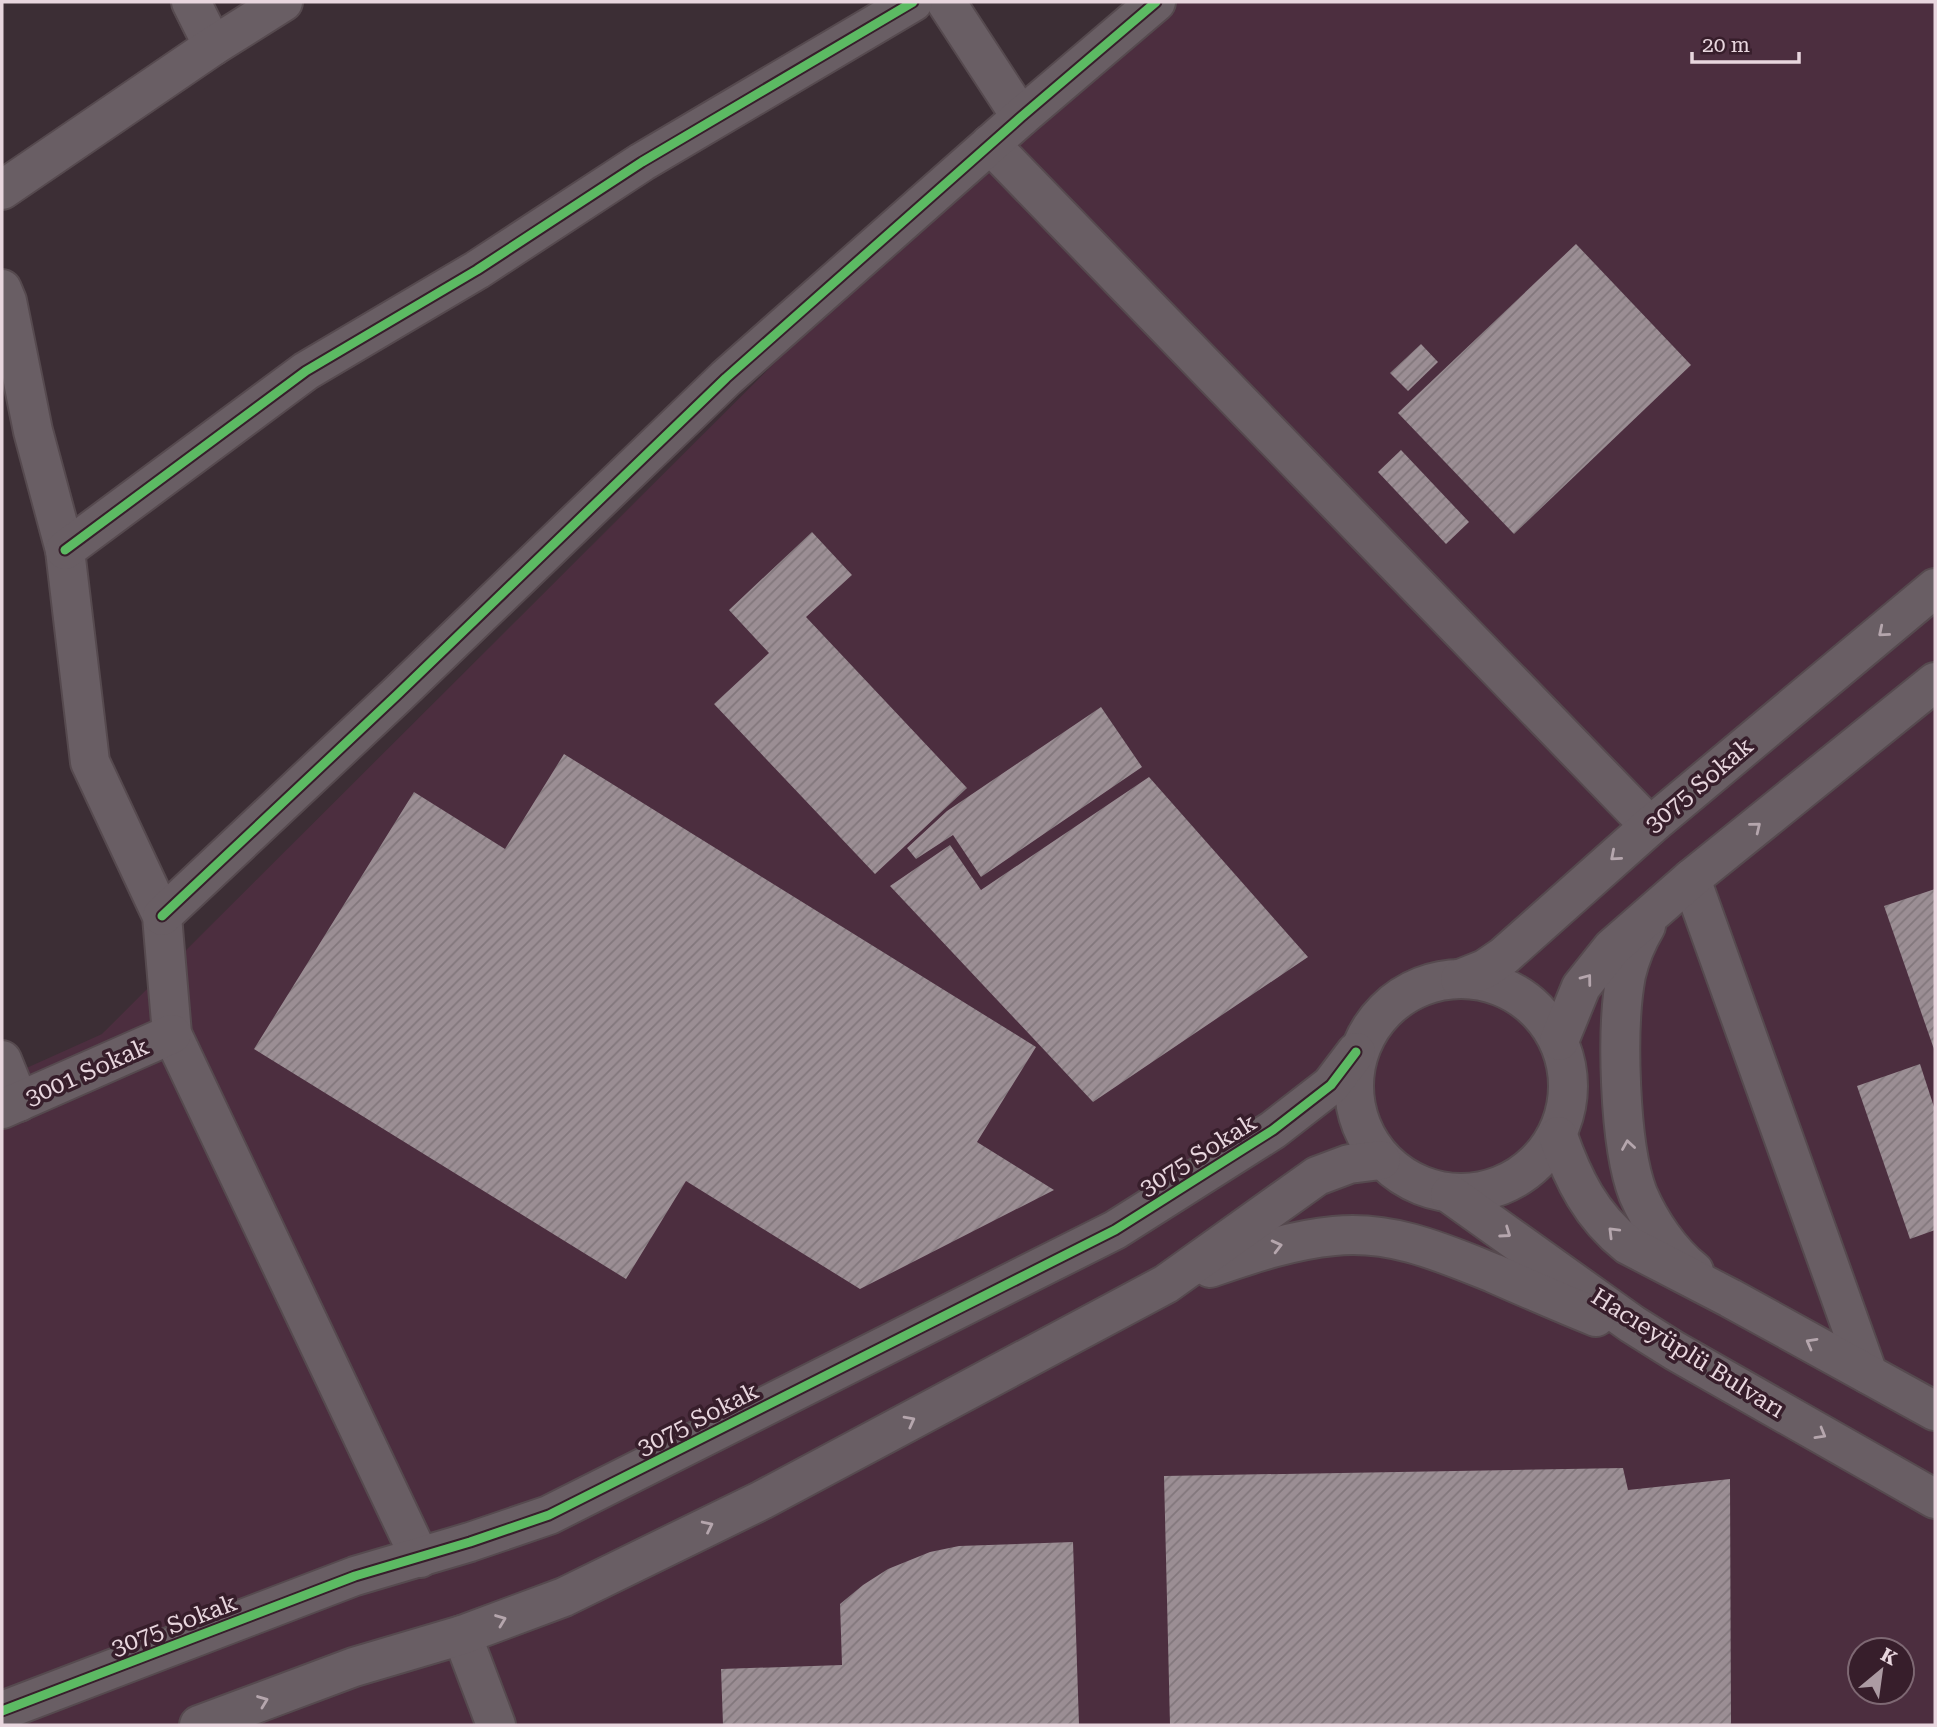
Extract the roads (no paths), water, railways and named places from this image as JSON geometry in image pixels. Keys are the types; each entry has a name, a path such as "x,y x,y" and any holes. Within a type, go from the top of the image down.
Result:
{"street":[{"path":"191,2 213,46"},
{"path":"2,190 213,46 283,2"},
{"path":"65,550 306,371 477,270 642,162 913,2"},
{"path":"946,2 1021,117"},
{"path":"162,916 397,695 726,378 990,144 1156,2"},
{"path":"990,144 1650,825"},
{"path":"2,289 7,301 33,431 65,550 90,762 162,916 172,1034 420,1558"},
{"name":"3075 Sokak","path":"1460,979 1485,969 1504,956 1650,825 1935,588"},
{"path":"1559,1041 1581,987 1612,948 1691,879 1935,682"},
{"path":"1691,879 1868,1374"},
{"path":"1656,909 1632,954 1624,988 1621,1024 1624,1121 1632,1170 1638,1193 1667,1244 1690,1268 1730,1298"},
{"path":"1460,979 1490,983 1518,995 1541,1014 1559,1041 1568,1072 1568,1105 1558,1136 1538,1161 1514,1181 1450,1194 1419,1185 1381,1160 1357,1114 1354,1081 1356,1052 1376,1021 1399,998 1428,984 1460,979"},
{"name":"3001 Sokak","path":"10,1105 172,1034"},
{"name":"3075 Sokak","path":"2,1711 355,1576 420,1558 549,1515 1115,1230 1273,1130 1331,1085 1356,1052"},
{"path":"2,1060 10,1105"},
{"path":"1558,1136 1588,1205 1616,1235 1651,1257 1935,1411"},
{"path":"199,1725 354,1667 462,1635 564,1597 762,1500 1166,1284 1317,1176 1349,1164 1381,1160"},
{"name":"Hacıeyüplü Bulvarı","path":"1450,1194 1632,1324 1935,1499"},
{"path":"1166,1284 1289,1243 1336,1236 1368,1235 1426,1246 1675,1351"},
{"path":"462,1635 496,1725"}]}
